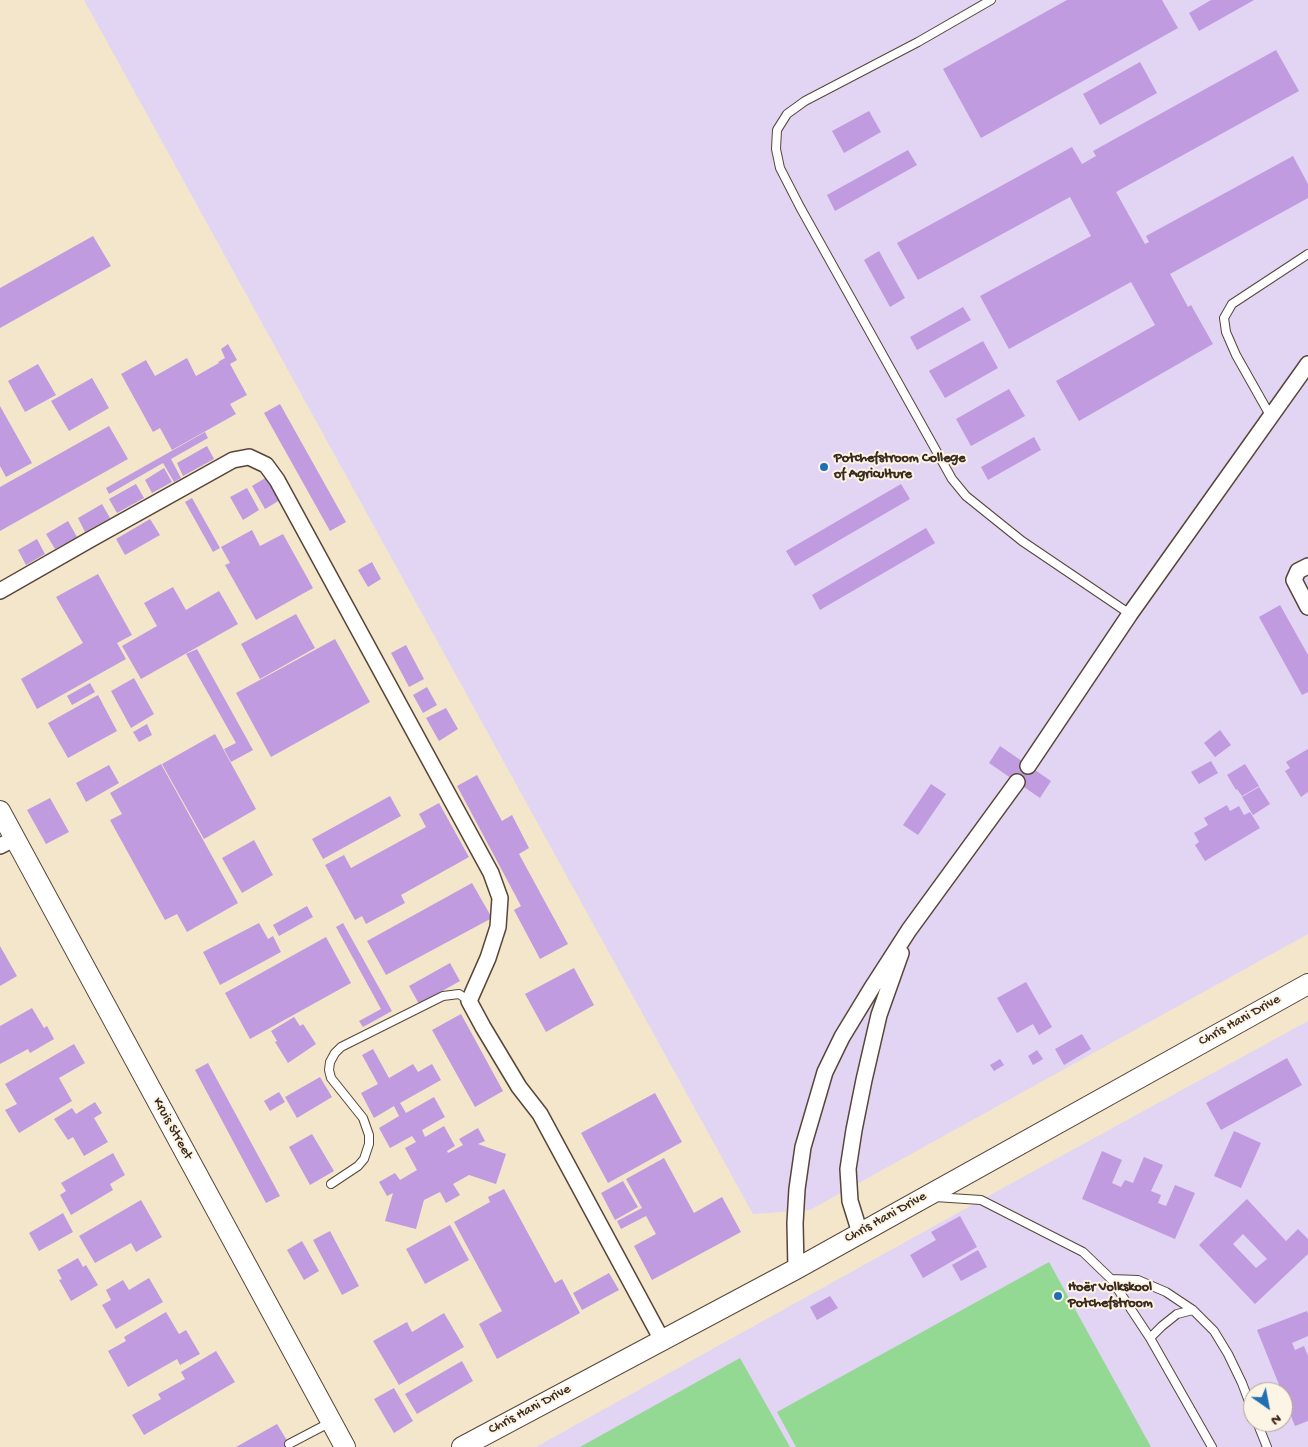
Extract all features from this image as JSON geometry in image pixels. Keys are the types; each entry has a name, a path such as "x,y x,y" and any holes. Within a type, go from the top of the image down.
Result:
{"street":[{"path":"1028,766 1130,614 1308,364"},
{"path":"0,592 233,460 249,457 266,465 277,480 491,873 500,898 498,927 488,958 469,1001 519,1087 540,1114 662,1340"},
{"path":"1308,566 1298,571 1294,580 1308,607"},
{"path":"796,1269 795,1223 797,1188 803,1147 825,1072 842,1036 909,930 1017,782"},
{"name":"Kruis Street","path":"0,811 7,842 345,1447"},
{"path":"860,1233 850,1201 848,1169 854,1130 879,1015 909,930"},
{"name":"Chris Hani Drive","path":"462,1447 796,1269 1308,984"}],"lane":[{"path":"991,0 918,42 806,101 787,114 777,130 776,149 780,168 952,479 966,496 1022,541 1130,614"},
{"path":"1271,417 1236,355 1226,332 1224,318 1232,304 1308,254"},
{"path":"331,1184 358,1166 364,1159 369,1144 369,1135 363,1118 331,1078 330,1062 335,1053 351,1042 443,996 459,994 469,1001"},
{"path":"924,1197 981,1200 1083,1252 1111,1279 1150,1338 1212,1447"},
{"path":"1111,1279 1138,1280 1166,1292 1193,1310 1214,1331 1228,1354 1243,1386"},
{"path":"1150,1338 1177,1314 1193,1310"},
{"path":"289,1444 331,1422"},
{"path":"1261,1432 1267,1447"}],"shaded area":[{"name":"Potchefstroom College of Agriculture","path":"84,0 1308,0 1308,934 810,1210 753,1214"},
{"name":"Hoër Volkskool Potchefstroom","path":"1308,1021 1308,1447 536,1447 981,1200"}],"green space":[{"path":"1049,1262 1151,1447 796,1447 777,1412"},
{"path":"740,1358 790,1447 580,1447"}],"building":[{"path":"1067,0 1162,0 1178,28 981,138 943,69"},
{"path":"1211,0 1254,0 1199,31 1189,13"},
{"path":"1276,50 1299,91 1116,192 1145,244 1149,242 1146,236 1293,156 1308,184 1308,198 1170,274 1188,307 1191,305 1213,344 1079,421 1056,381 1155,325 1131,282 1009,349 980,296 1091,236 1070,197 918,280 897,243 1072,147 1082,164 1096,156 1093,151"},
{"path":"1140,62 1157,93 1100,125 1083,94"},
{"path":"869,111 881,132 844,153 832,131"},
{"path":"908,150 917,165 835,211 827,195"},
{"path":"93,236 111,266 0,328 0,288"},
{"path":"879,251 905,298 890,307 864,260"},
{"path":"963,307 971,320 917,350 910,337"},
{"path":"983,341 998,368 945,398 929,371"},
{"path":"228,344 237,360 230,364 247,395 230,404 236,414 172,450 160,428 153,432 121,374 146,360 155,376 187,358 196,376 225,358 221,349"},
{"path":"38,364 56,395 25,412 8,381"},
{"path":"92,378 109,408 69,431 51,401"},
{"path":"1009,389 1025,416 971,446 956,419"},
{"path":"280,404 346,522 330,531 264,413"},
{"path":"0,406 32,463 6,477 0,466"},
{"path":"109,426 128,459 0,531 0,487"},
{"path":"205,432 208,438 171,459 181,478 174,482 163,463 109,494 106,488"},
{"path":"1034,437 1041,450 988,480 981,467"},
{"path":"207,446 214,459 183,476 177,463"},
{"path":"164,468 172,482 152,493 145,480"},
{"path":"267,477 280,500 265,509 252,486"},
{"path":"136,484 144,498 117,513 109,499"},
{"path":"901,484 910,499 795,566 786,551"},
{"path":"247,488 259,510 243,520 230,497"},
{"path":"192,498 220,548 213,552 185,502"},
{"path":"102,504 110,518 85,532 78,518"},
{"path":"150,519 160,535 125,555 116,539"},
{"path":"68,521 77,537 55,549 46,534"},
{"path":"926,528 935,543 820,610 812,595"},
{"path":"252,530 260,546 283,534 313,588 256,620 225,565 230,563 221,547"},
{"path":"37,539 45,554 26,565 18,550"},
{"path":"372,562 381,579 368,587 358,570"},
{"path":"98,574 132,635 117,643 126,659 37,709 21,679 83,643 56,597"},
{"path":"173,587 186,610 219,591 238,624 141,679 122,646 157,626 144,603"},
{"path":"1280,605 1308,655 1308,692 1302,695 1259,617"},
{"path":"296,614 315,648 260,679 241,644"},
{"path":"335,639 370,702 271,757 236,693"},
{"path":"406,645 424,679 409,687 391,653"},
{"path":"197,649 253,750 231,762 224,749 236,743 186,654"},
{"path":"134,678 154,714 131,728 111,691"},
{"path":"90,683 95,692 72,705 67,696"},
{"path":"427,687 437,705 423,713 413,695"},
{"path":"98,695 117,731 68,758 48,723"},
{"path":"446,708 458,729 439,741 426,718"},
{"path":"147,724 152,735 139,742 133,732"},
{"path":"1220,730 1231,745 1215,757 1204,743"},
{"path":"215,734 256,809 204,839 162,764"},
{"path":"1000,746 1051,781 1040,798 989,763"},
{"path":"1308,749 1308,792 1301,797 1285,771 1290,768 1286,762"},
{"path":"1211,761 1218,773 1199,784 1191,772"},
{"path":"161,764 238,903 187,932 177,914 165,920 110,820 122,814 110,793"},
{"path":"1245,764 1259,786 1242,796 1227,775"},
{"path":"109,765 119,783 86,802 76,783"},
{"path":"477,775 502,821 512,815 529,848 519,854 568,944 540,959 514,910 521,906 457,786"},
{"path":"931,784 946,794 918,835 903,825"},
{"path":"1259,787 1270,804 1253,815 1242,797"},
{"path":"390,796 401,816 323,859 312,839"},
{"path":"50,798 69,832 46,844 27,810"},
{"path":"439,803 469,857 401,895 405,903 366,924 362,916 355,920 325,865 344,855 351,868 426,827 419,814"},
{"path":"1227,805 1230,811 1239,806 1244,815 1250,812 1260,828 1205,861 1195,845 1199,842 1194,833 1208,825 1204,818"},
{"path":"254,840 273,875 242,893 222,858"},
{"path":"472,883 492,918 386,975 367,941"},
{"path":"307,906 313,917 279,936 273,925"},
{"path":"259,923 268,939 273,936 281,952 220,985 203,952"},
{"path":"343,923 392,1011 363,1027 359,1021 381,1009 336,927"},
{"path":"326,937 351,983 250,1039 225,993"},
{"path":"0,946 17,976 0,986"},
{"path":"450,963 460,981 419,1004 409,986"},
{"path":"574,968 594,1005 546,1032 525,994"},
{"path":"1026,982 1052,1027 1039,1035 1033,1024 1017,1033 997,998"},
{"path":"32,1008 44,1028 47,1026 54,1039 30,1053 28,1049 0,1064 0,1026"},
{"path":"461,1014 503,1091 475,1107 432,1030"},
{"path":"294,1017 300,1026 303,1024 316,1044 288,1063 275,1042 277,1041 271,1031"},
{"path":"1082,1034 1091,1049 1064,1065 1055,1049"},
{"path":"74,1044 85,1063 59,1078 72,1101 19,1133 5,1110 17,1104 5,1084"},
{"path":"373,1049 389,1078 413,1064 418,1072 432,1064 441,1080 400,1103 406,1113 434,1097 445,1117 422,1130 425,1137 444,1126 455,1146 447,1151 448,1153 463,1145 459,1139 478,1128 485,1141 478,1144 506,1154 496,1184 469,1175 453,1184 460,1195 446,1203 440,1192 424,1200 416,1229 385,1221 393,1193 387,1196 379,1182 395,1173 400,1180 417,1170 405,1148 416,1142 412,1136 390,1148 379,1128 399,1116 394,1106 374,1118 361,1093 378,1084 362,1055"},
{"path":"1037,1050 1043,1059 1033,1065 1028,1056"},
{"path":"1287,1058 1302,1085 1221,1130 1206,1103"},
{"path":"1000,1059 1004,1065 994,1071 990,1065"},
{"path":"208,1063 280,1196 266,1203 195,1070"},
{"path":"320,1077 332,1097 297,1118 285,1097"},
{"path":"279,1092 285,1102 270,1111 264,1101"},
{"path":"655,1093 682,1142 608,1183 581,1133"},
{"path":"95,1102 102,1113 94,1118 108,1142 84,1156 73,1137 68,1140 54,1119 72,1108 76,1114"},
{"path":"1234,1131 1261,1143 1241,1188 1214,1176"},
{"path":"312,1134 334,1171 310,1185 289,1147"},
{"path":"1102,1151 1122,1160 1112,1183 1121,1187 1125,1180 1133,1183 1144,1157 1163,1165 1151,1191 1161,1195 1158,1203 1166,1206 1175,1185 1195,1193 1175,1239 1082,1199"},
{"path":"113,1153 125,1175 110,1184 113,1190 71,1215 60,1195 66,1191 61,1183"},
{"path":"664,1158 694,1213 722,1197 741,1232 652,1280 634,1246 656,1234 646,1216 621,1229 617,1221 642,1208 626,1179"},
{"path":"623,1181 638,1207 615,1220 601,1193"},
{"path":"504,1189 555,1283 562,1279 580,1313 497,1359 479,1324 502,1311 454,1222 490,1202 488,1197"},
{"path":"1247,1199 1286,1241 1298,1229 1308,1239 1308,1254 1255,1304 1199,1245","holes":["1243,1234 1267,1259 1256,1268 1233,1244"]},
{"path":"141,1200 162,1237 136,1252 131,1243 95,1263 79,1236"},
{"path":"63,1213 73,1232 39,1251 29,1233"},
{"path":"960,1216 977,1247 923,1278 910,1255 936,1240 931,1232"},
{"path":"450,1225 469,1260 425,1284 406,1249"},
{"path":"330,1231 359,1286 342,1295 313,1240"},
{"path":"302,1241 319,1271 304,1280 287,1250"},
{"path":"978,1250 987,1267 961,1281 952,1265"},
{"path":"78,1258 83,1267 86,1265 98,1285 71,1301 59,1280 62,1279 57,1270"},
{"path":"609,1273 619,1290 582,1310 573,1293"},
{"path":"149,1278 163,1302 116,1329 102,1305 111,1300 106,1290 123,1280 129,1290"},
{"path":"830,1296 838,1308 817,1320 810,1307"},
{"path":"1307,1311 1308,1336 1292,1343 1295,1350 1304,1346 1308,1356 1308,1421 1295,1426 1293,1421 1293,1382 1278,1382 1257,1330"},
{"path":"166,1312 179,1334 186,1330 200,1354 180,1365 177,1359 128,1387 108,1351 126,1341 124,1337"},
{"path":"444,1313 464,1347 399,1385 373,1341 407,1322 412,1332"},
{"path":"216,1351 235,1382 144,1435 132,1415 161,1399 158,1394 185,1379 181,1372"},
{"path":"462,1361 473,1381 417,1414 405,1394"},
{"path":"394,1388 413,1421 394,1433 374,1399"},
{"path":"277,1424 291,1447 236,1447"}],"place":[{"name":"Potchefstroom College of Agriculture","path":"824,467"},
{"name":"Hoër Volkskool Potchefstroom","path":"1058,1296"}]}
